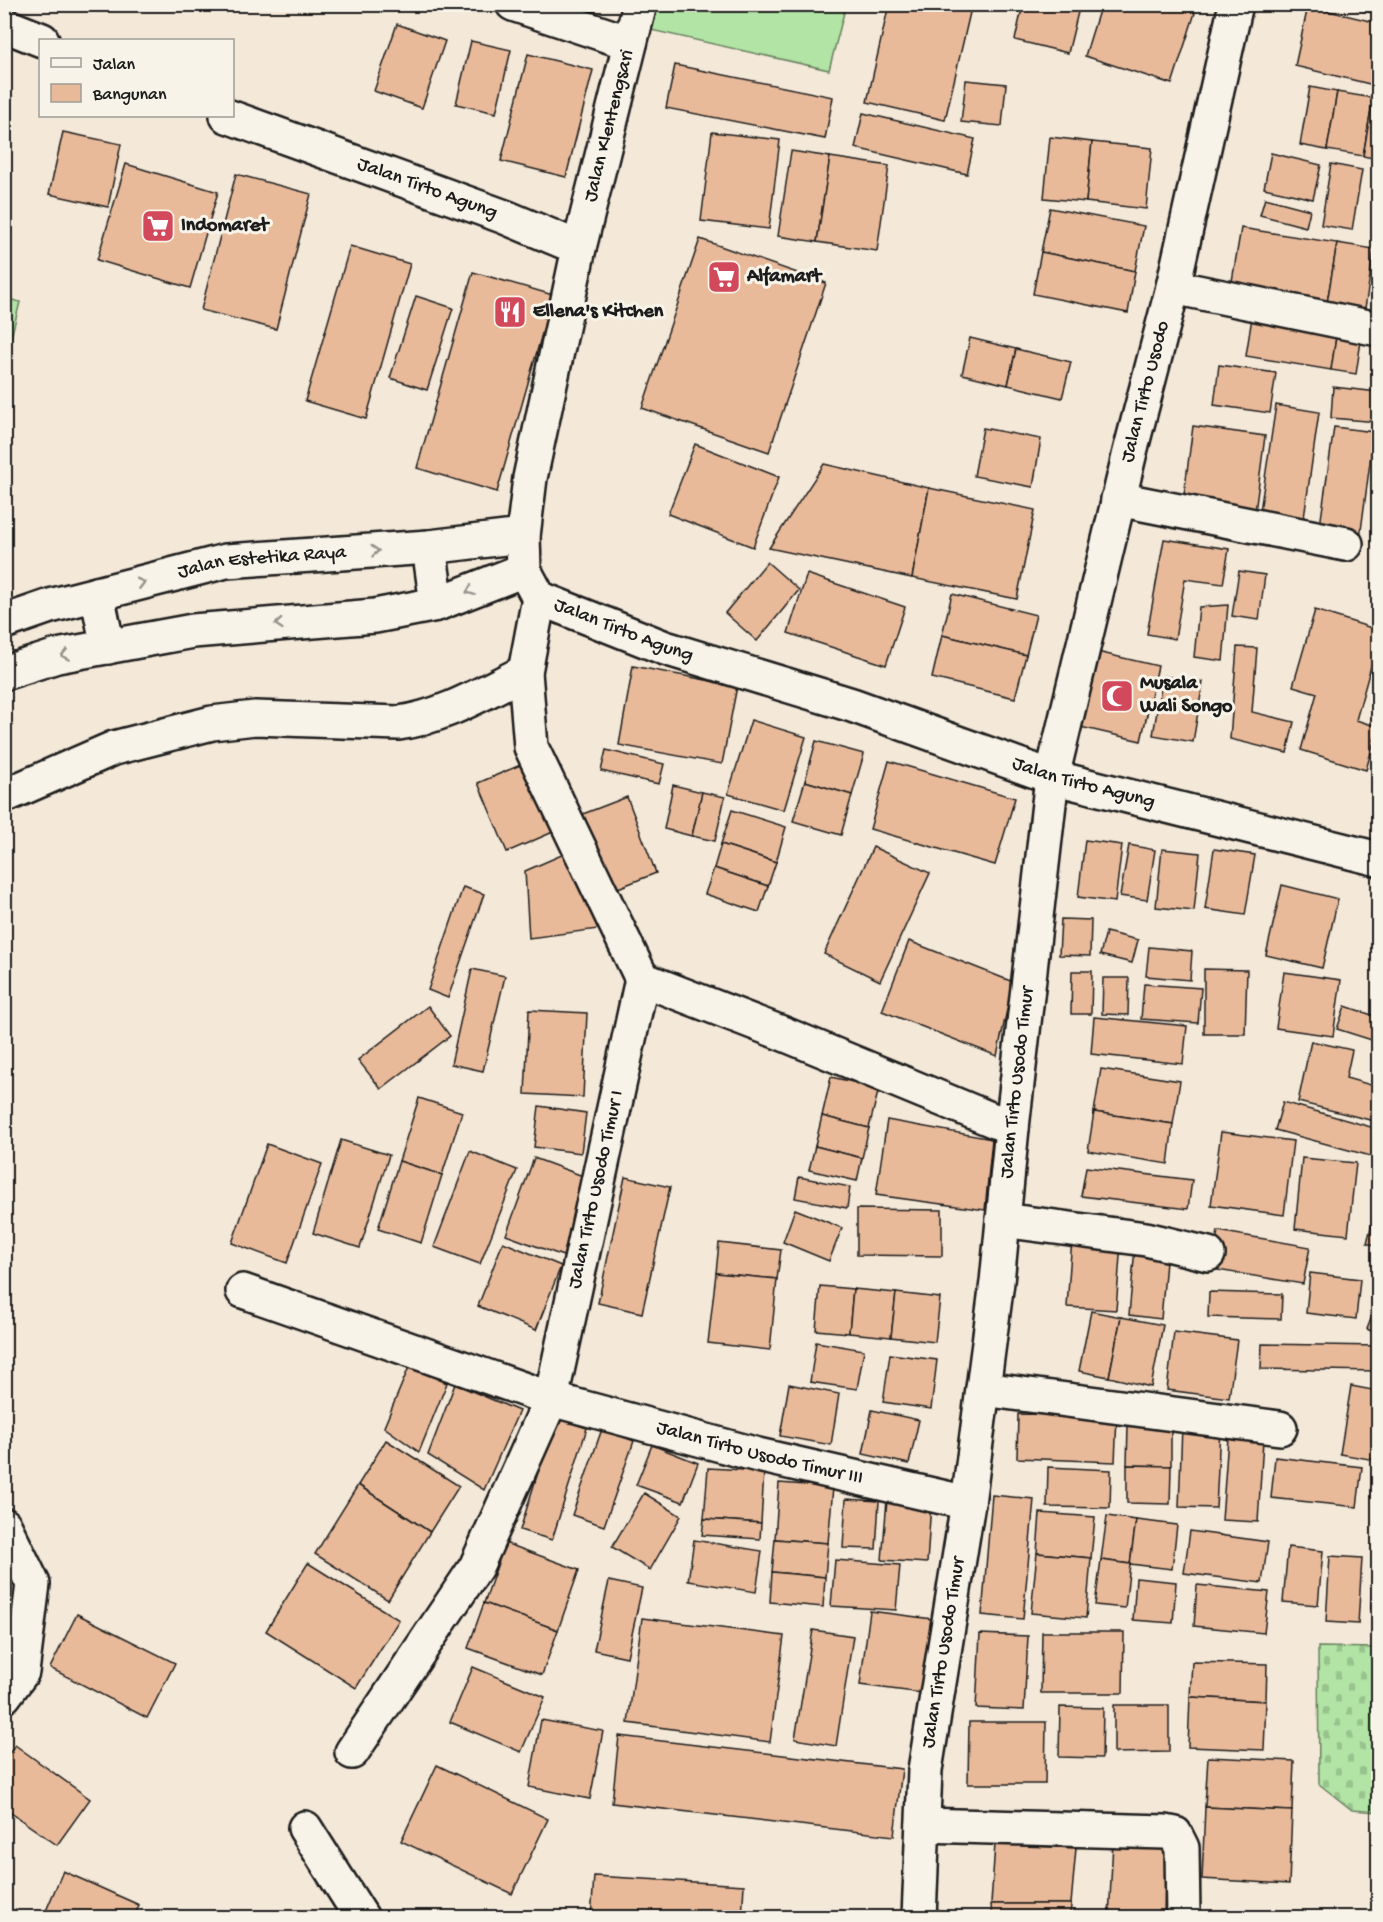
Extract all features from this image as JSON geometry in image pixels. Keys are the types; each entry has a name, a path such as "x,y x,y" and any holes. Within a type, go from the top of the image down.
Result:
{"street":[{"path":"513,4 630,44"},
{"name":"Jalan Klentengsari","path":"579,248 640,4"},
{"name":"Jalan Tirto Usodo","path":"1052,777 1118,499 1173,287 1236,4"},
{"path":"4,25 39,39"},
{"name":"Jalan Tirto Agung","path":"230,117 505,217 579,248"},
{"path":"579,248 530,478 523,536 532,584 525,672 531,747 642,980 784,1034 1012,1128"},
{"path":"1173,287 1378,329"},
{"path":"1118,499 1346,544"},
{"name":"Jalan Estetika Raya","path":"4,622 50,606 226,561 429,547 523,536"},
{"path":"429,547 437,604"},
{"path":"4,673 57,656 192,632 375,616 532,584"},
{"name":"Jalan Tirto Agung","path":"532,584 665,648 852,705 1052,777 1378,859"},
{"path":"97,594 108,647"},
{"path":"4,796 114,748 212,723 255,718 399,723 421,720 441,713 525,672"},
{"name":"Jalan Tirto Usodo Timur","path":"919,1917 925,1770 968,1503 997,1282 1052,777"},
{"name":"Jalan Tirto Usodo Timur I","path":"551,1399 642,980"},
{"path":"1003,1220 1146,1239 1208,1254"},
{"name":"Jalan Tirto Usodo Timur III","path":"243,1291 551,1399 758,1455 968,1503"},
{"path":"983,1389 1280,1428"},
{"path":"352,1752 476,1567 551,1399"},
{"path":"4,1525 33,1584 22,1672 4,1696"},
{"path":"923,1825 1175,1834 1182,1848 1183,1917"},
{"path":"305,1828 362,1917"}],"green space":[{"path":"656,5 846,5 829,70 651,30"},
{"path":"4,298 20,302 5,362"},
{"path":"1318,1647 1378,1648 1378,1812 1352,1810 1319,1784"}],"building":[{"path":"889,4 972,4 945,120 867,102"},
{"path":"1023,4 1080,4 1068,53 1015,40"},
{"path":"1101,4 1169,4 1195,13 1172,84 1085,56"},
{"path":"1337,4 1378,4 1378,14"},
{"path":"1308,6 1378,23 1378,86 1295,66"},
{"path":"397,24 445,41 422,108 374,91"},
{"path":"471,41 511,50 496,113 456,104"},
{"path":"528,54 593,70 566,177 501,161"},
{"path":"675,65 833,97 825,139 666,108"},
{"path":"966,80 1006,84 1002,126 961,122"},
{"path":"1310,87 1337,92 1327,150 1300,145"},
{"path":"1337,92 1373,98 1363,156 1327,150"},
{"path":"1373,98 1378,99 1378,159 1363,156"},
{"path":"863,113 975,139 967,174 855,148"},
{"path":"63,132 121,144 108,207 49,194"},
{"path":"712,132 780,140 769,229 701,221"},
{"path":"1050,137 1092,142 1086,202 1044,198"},
{"path":"1092,142 1152,148 1146,209 1086,202"},
{"path":"791,151 830,157 817,242 778,236"},
{"path":"1271,153 1321,165 1313,199 1264,188"},
{"path":"830,157 889,166 877,251 817,242"},
{"name":"Indomaret","path":"126,164 218,192 190,288 97,260"},
{"path":"1331,164 1362,170 1352,230 1321,225"},
{"path":"236,174 311,194 276,329 201,310"},
{"path":"1265,198 1310,210 1306,227 1260,215"},
{"path":"1050,208 1144,226 1135,271 1041,252"},
{"path":"1241,228 1337,243 1326,309 1230,293"},
{"path":"700,239 826,283 769,452 642,408"},
{"path":"1337,243 1374,249 1364,315 1326,309"},
{"path":"350,246 410,264 366,419 305,401"},
{"path":"1041,252 1135,271 1128,313 1033,294"},
{"path":"473,272 553,295 497,492 417,468"},
{"path":"416,296 453,308 427,390 390,378"},
{"path":"1253,311 1338,324 1331,370 1246,356"},
{"path":"1338,324 1363,328 1356,374 1331,370"},
{"path":"970,338 1016,349 1008,385 962,374"},
{"path":"1016,349 1071,362 1062,398 1008,385"},
{"path":"1219,365 1276,373 1270,413 1214,405"},
{"path":"1333,387 1378,392 1378,422 1331,418"},
{"path":"1276,405 1319,412 1303,525 1259,518"},
{"path":"1193,426 1265,436 1254,520 1182,510"},
{"path":"1334,427 1374,432 1360,538 1319,533"},
{"path":"983,428 1041,439 1033,487 974,476"},
{"path":"695,444 779,477 753,547 668,514"},
{"path":"824,464 929,488 912,578 769,548"},
{"path":"929,488 1035,510 1017,599 912,578"},
{"path":"1164,539 1229,549 1223,584 1185,579 1175,639 1147,634"},
{"path":"767,562 799,590 757,641 725,613"},
{"path":"1239,571 1265,575 1259,620 1232,616"},
{"path":"807,574 905,607 886,665 788,633"},
{"path":"952,594 1036,615 1026,655 942,635"},
{"path":"1228,605 1223,661 1194,657 1199,607"},
{"path":"1315,610 1378,630 1378,641 1356,720 1378,727 1366,770 1301,750 1317,693 1293,686"},
{"path":"942,635 1026,655 1015,698 932,678"},
{"path":"1237,647 1257,648 1252,712 1294,722 1287,753 1230,739"},
{"name":"Musala Wali Songo","path":"1093,651 1158,666 1141,741 1076,726"},
{"path":"633,666 737,686 722,764 619,745"},
{"path":"1163,676 1203,682 1193,742 1153,735"},
{"path":"751,720 806,737 784,810 728,794"},
{"path":"816,741 864,754 852,795 805,781"},
{"path":"606,750 664,764 659,784 601,771"},
{"path":"889,761 1015,798 995,865 870,829"},
{"path":"525,763 553,832 507,852 478,783"},
{"path":"805,781 852,795 841,835 793,821"},
{"path":"673,785 702,792 692,836 664,829"},
{"path":"702,792 725,797 715,841 692,836"},
{"path":"627,797 656,873 613,890 583,814"},
{"path":"732,810 786,827 776,862 721,844"},
{"path":"1085,840 1122,845 1115,902 1078,897"},
{"path":"721,844 776,862 768,886 714,868"},
{"path":"1129,845 1155,850 1147,900 1120,896"},
{"path":"873,847 930,873 880,981 824,954"},
{"path":"1162,849 1200,853 1194,911 1156,907"},
{"path":"1214,849 1255,855 1245,915 1205,909"},
{"path":"573,850 606,928 529,938 525,871"},
{"path":"714,868 768,886 759,912 705,894"},
{"path":"1282,885 1338,899 1322,968 1266,955"},
{"path":"463,887 484,894 448,998 428,990"},
{"path":"1061,919 1091,920 1090,956 1059,955"},
{"path":"1106,932 1138,940 1132,963 1100,955"},
{"path":"909,941 1013,982 997,1056 882,1011"},
{"path":"1149,947 1192,951 1190,980 1146,976"},
{"path":"472,969 505,976 483,1071 451,1064"},
{"path":"1204,969 1247,970 1245,1034 1204,1034"},
{"path":"1072,971 1092,971 1091,1014 1071,1014"},
{"path":"1284,972 1341,980 1333,1036 1276,1028"},
{"path":"1103,978 1129,978 1128,1015 1102,1014"},
{"path":"1144,984 1201,988 1198,1023 1141,1019"},
{"path":"428,1006 450,1036 381,1089 358,1060"},
{"path":"1345,1006 1378,1017 1378,1042 1337,1029"},
{"path":"529,1010 587,1013 583,1097 525,1094"},
{"path":"1094,1017 1187,1026 1183,1064 1091,1054"},
{"path":"1311,1041 1352,1050 1346,1078 1378,1087 1378,1122 1298,1102"},
{"path":"1101,1069 1180,1081 1173,1124 1094,1112"},
{"path":"831,1077 879,1088 869,1128 822,1116"},
{"path":"419,1098 462,1112 442,1175 399,1161"},
{"path":"1283,1102 1378,1129 1378,1158 1275,1130"},
{"path":"539,1106 586,1113 581,1153 534,1147"},
{"path":"1094,1112 1173,1124 1168,1164 1088,1151"},
{"path":"822,1116 869,1128 862,1158 815,1146"},
{"path":"887,1120 992,1139 985,1210 876,1195"},
{"path":"1221,1132 1293,1141 1284,1215 1211,1205"},
{"path":"341,1140 389,1155 360,1248 313,1233"},
{"path":"267,1144 322,1164 287,1263 232,1243"},
{"path":"815,1146 862,1158 857,1181 809,1170"},
{"path":"470,1151 517,1170 480,1264 434,1247"},
{"path":"534,1158 591,1179 563,1256 506,1235"},
{"path":"1302,1158 1356,1163 1348,1235 1295,1229"},
{"path":"399,1161 442,1175 421,1243 378,1229"},
{"path":"1086,1167 1192,1180 1188,1209 1081,1196"},
{"path":"625,1177 670,1187 642,1313 598,1303"},
{"path":"799,1177 850,1187 847,1208 795,1198"},
{"path":"795,1209 842,1228 829,1261 783,1242"},
{"path":"857,1209 942,1210 942,1256 857,1255"},
{"path":"1374,1215 1378,1217 1378,1246 1367,1243"},
{"path":"1218,1231 1310,1247 1303,1284 1211,1269"},
{"path":"1072,1238 1121,1242 1116,1310 1067,1307"},
{"path":"503,1242 561,1266 536,1330 478,1306"},
{"path":"719,1243 781,1250 777,1279 716,1273"},
{"path":"1135,1248 1167,1250 1161,1319 1129,1315"},
{"path":"716,1273 777,1279 770,1350 708,1343"},
{"path":"1310,1273 1360,1279 1356,1319 1306,1313"},
{"path":"820,1286 853,1289 849,1333 816,1330"},
{"path":"853,1289 896,1293 891,1337 849,1333"},
{"path":"1209,1292 1282,1294 1281,1319 1208,1317"},
{"path":"896,1293 940,1298 935,1342 891,1337"},
{"path":"1378,1301 1378,1334 1367,1329"},
{"path":"1091,1311 1121,1317 1109,1377 1079,1371"},
{"path":"1121,1317 1163,1325 1151,1387 1109,1377"},
{"path":"1174,1332 1237,1340 1229,1398 1167,1390"},
{"path":"816,1342 864,1350 857,1389 810,1382"},
{"path":"1262,1344 1378,1346 1378,1371 1261,1369"},
{"path":"890,1354 937,1360 931,1409 883,1402"},
{"path":"409,1367 447,1383 419,1452 384,1427"},
{"path":"455,1384 519,1411 484,1490 428,1455"},
{"path":"789,1384 839,1394 831,1445 780,1436"},
{"path":"1351,1386 1378,1391 1378,1442 1375,1460 1340,1454"},
{"path":"872,1410 919,1420 909,1464 863,1454"},
{"path":"1018,1414 1117,1416 1115,1462 1017,1458"},
{"path":"555,1418 587,1428 552,1540 520,1530"},
{"path":"1128,1425 1171,1426 1171,1466 1127,1465"},
{"path":"1182,1426 1220,1428 1216,1508 1179,1507"},
{"path":"602,1429 634,1441 604,1526 572,1515"},
{"path":"1228,1438 1263,1440 1258,1522 1222,1520"},
{"path":"386,1440 459,1486 430,1532 358,1485"},
{"path":"652,1445 698,1463 683,1502 636,1485"},
{"path":"1275,1457 1362,1467 1357,1507 1271,1498"},
{"path":"1127,1465 1171,1466 1170,1504 1127,1503"},
{"path":"1048,1467 1111,1470 1110,1508 1047,1507"},
{"path":"708,1468 764,1471 761,1523 704,1519"},
{"path":"779,1483 833,1487 828,1543 775,1539"},
{"path":"358,1485 430,1532 388,1600 315,1554"},
{"path":"644,1493 681,1516 650,1570 612,1547"},
{"path":"992,1495 1034,1499 1023,1619 982,1615"},
{"path":"846,1499 879,1501 876,1549 843,1548"},
{"path":"887,1500 931,1503 927,1563 882,1560"},
{"path":"1040,1513 1095,1517 1091,1558 1037,1553"},
{"path":"1107,1516 1136,1520 1130,1564 1101,1560"},
{"path":"704,1519 761,1523 760,1539 702,1535"},
{"path":"1136,1520 1177,1525 1172,1569 1130,1564"},
{"path":"1190,1531 1268,1542 1262,1583 1184,1573"},
{"path":"775,1539 828,1543 825,1577 772,1572"},
{"path":"694,1540 762,1551 756,1592 688,1581"},
{"path":"505,1543 579,1570 558,1630 484,1603"},
{"path":"1288,1547 1323,1551 1318,1605 1283,1602"},
{"path":"1037,1553 1091,1558 1086,1618 1031,1613"},
{"path":"1330,1556 1362,1558 1358,1624 1326,1622"},
{"path":"1374,1557 1378,1557 1378,1609 1371,1609"},
{"path":"835,1560 900,1565 896,1610 831,1606"},
{"path":"1101,1560 1130,1564 1125,1608 1095,1605"},
{"path":"308,1563 399,1620 356,1688 266,1631"},
{"path":"772,1572 825,1577 823,1607 770,1602"},
{"path":"1136,1578 1176,1582 1173,1623 1133,1620"},
{"path":"609,1581 642,1588 627,1657 594,1650"},
{"path":"1197,1585 1269,1592 1264,1633 1194,1626"},
{"path":"484,1603 558,1630 542,1675 468,1648"},
{"path":"870,1611 932,1619 922,1693 860,1685"},
{"path":"77,1614 175,1663 147,1718 50,1668"},
{"path":"642,1618 784,1636 770,1742 628,1723"},
{"path":"813,1630 853,1636 836,1746 795,1739"},
{"path":"1042,1632 1124,1632 1123,1693 1041,1693"},
{"path":"980,1634 1028,1636 1024,1710 976,1708"},
{"path":"1192,1662 1267,1664 1266,1701 1190,1697"},
{"path":"473,1667 545,1697 521,1752 450,1722"},
{"path":"1190,1697 1266,1701 1264,1750 1188,1747"},
{"path":"1114,1705 1169,1705 1169,1752 1114,1753"},
{"path":"1060,1707 1103,1708 1102,1758 1059,1757"},
{"path":"541,1720 603,1731 590,1799 529,1787"},
{"path":"969,1722 1046,1722 1045,1784 968,1784"},
{"path":"619,1736 902,1769 894,1836 612,1803"},
{"path":"15,1745 90,1799 57,1845 4,1808 4,1761"},
{"path":"1208,1757 1294,1761 1292,1811 1205,1807"},
{"path":"437,1765 548,1819 512,1894 401,1841"},
{"path":"1205,1807 1292,1811 1289,1884 1202,1879"},
{"path":"1113,1842 1166,1844 1164,1918 1109,1918"},
{"path":"995,1844 1076,1848 1071,1904 991,1904"},
{"path":"63,1871 139,1905 134,1918 43,1918"},
{"path":"594,1876 744,1885 742,1918 591,1918"},
{"path":"991,1904 1071,1904 1070,1918 992,1918"}],"place":[{"name":"Indomaret","path":"158,226"},
{"name":"Alfamart","path":"724,277"},
{"name":"Ellena's Kitchen","path":"510,312"},
{"name":"Musala Wali Songo","path":"1117,696"}]}
